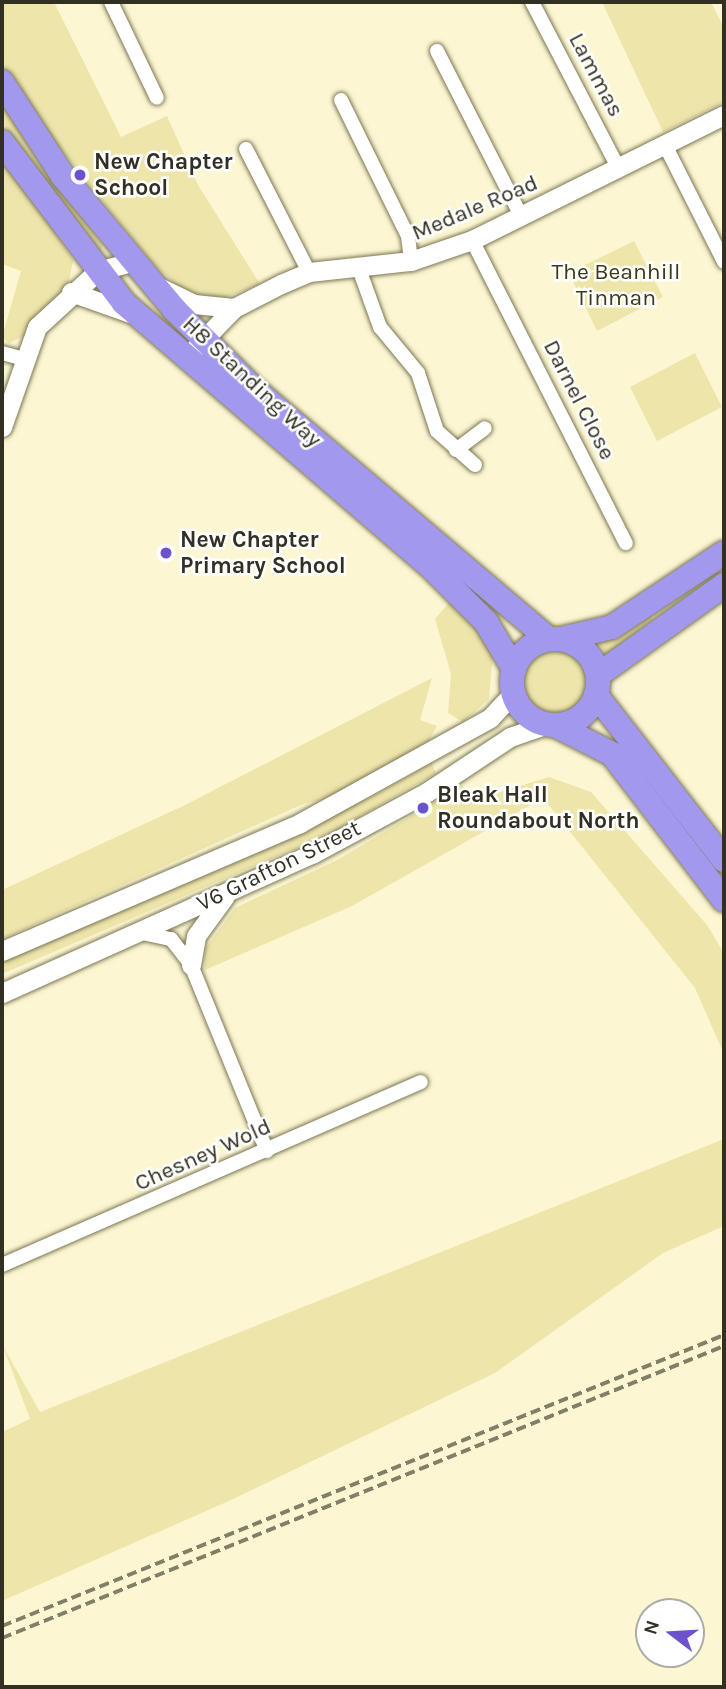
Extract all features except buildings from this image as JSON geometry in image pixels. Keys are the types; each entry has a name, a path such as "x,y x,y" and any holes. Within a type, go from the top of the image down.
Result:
{"highway":[{"name":"H8 Standing Way","path":"2,82 97,219 127,272 132,314 191,347 474,593 555,639"},
{"name":"H8 Standing Way","path":"2,142 127,272 178,305 191,347 213,383 442,563"},
{"path":"551,725 580,717 597,685 658,615 681,599 724,553"},
{"path":"681,599 724,585"},
{"name":"H8 Standing Way","path":"474,593 497,636 513,681"},
{"path":"619,747 526,714 513,681 527,649 555,639 587,637 658,615"},
{"path":"555,639 585,651 619,747 647,782 724,900"},
{"path":"647,782 724,860"}],"street":[{"path":"111,2 157,98"},
{"name":"Lammas","path":"532,2 619,169"},
{"path":"437,51 522,218"},
{"path":"341,100 408,236 411,261"},
{"name":"Medale Road","path":"191,347 234,308 309,272 411,261 472,240 522,218 724,115"},
{"path":"665,145 724,262"},
{"path":"246,149 309,272"},
{"name":"Darnel Close","path":"472,240 626,543"},
{"path":"358,266 380,327 418,373 437,431 475,465"},
{"path":"2,427 37,327 71,292 127,272"},
{"path":"71,292 132,314"},
{"path":"178,305 234,308"},
{"path":"2,353 24,359"},
{"path":"456,450 485,428"},
{"name":"V6 Grafton Street","path":"2,951 300,822 468,730 513,681"},
{"name":"V6 Grafton Street","path":"2,993 228,892 445,780 484,752 551,725"},
{"path":"191,965 196,936 228,892"},
{"path":"135,933 171,939 191,965 267,1151"},
{"name":"Chesney Wold","path":"2,1265 421,1082"}],"green space":[{"path":"2,2 54,2 121,137 167,116 198,185 260,284 224,298 187,295 153,263 33,115 2,64"},
{"path":"602,2 711,2 724,28 724,102 663,132"},
{"path":"2,100 102,245 101,254 34,173 2,121"},
{"path":"2,150 73,260 69,282 26,335 9,343 2,337 21,271 2,264"},
{"name":"The Beanhill Tinman","path":"634,241 663,297 597,331 569,273"},
{"path":"695,353 722,407 657,441 630,387"},
{"path":"449,603 477,623 493,653 489,699 463,722 448,713 451,674 435,619"},
{"path":"648,613 653,619 607,656 597,640"},
{"path":"552,647 565,650 576,657 583,668 586,681 583,694 576,705 565,712 552,715 539,712 528,705 521,694 518,681 521,668 528,657 539,650"},
{"path":"432,678 420,720 437,726 428,742 329,798 303,804 2,939 2,890 183,806"},
{"path":"432,763 436,773 327,835 2,974 2,961 375,795"},
{"path":"549,777 591,792 707,925 724,953 724,1054 695,988 543,798 352,906 205,970 205,949 235,908 337,860 462,786 481,798"},
{"path":"724,1139 724,1226 663,1253 495,1373 231,1500 2,1601 2,1432 30,1419 3,1346 40,1412"}],"railway":[{"path":"2,1626 724,1335"},
{"path":"2,1638 724,1346"}],"place":[{"name":"New Chapter School","path":"80,175"},
{"name":"New Chapter Primary School","path":"166,553"},
{"name":"Bleak Hall Roundabout North","path":"423,808"}]}
